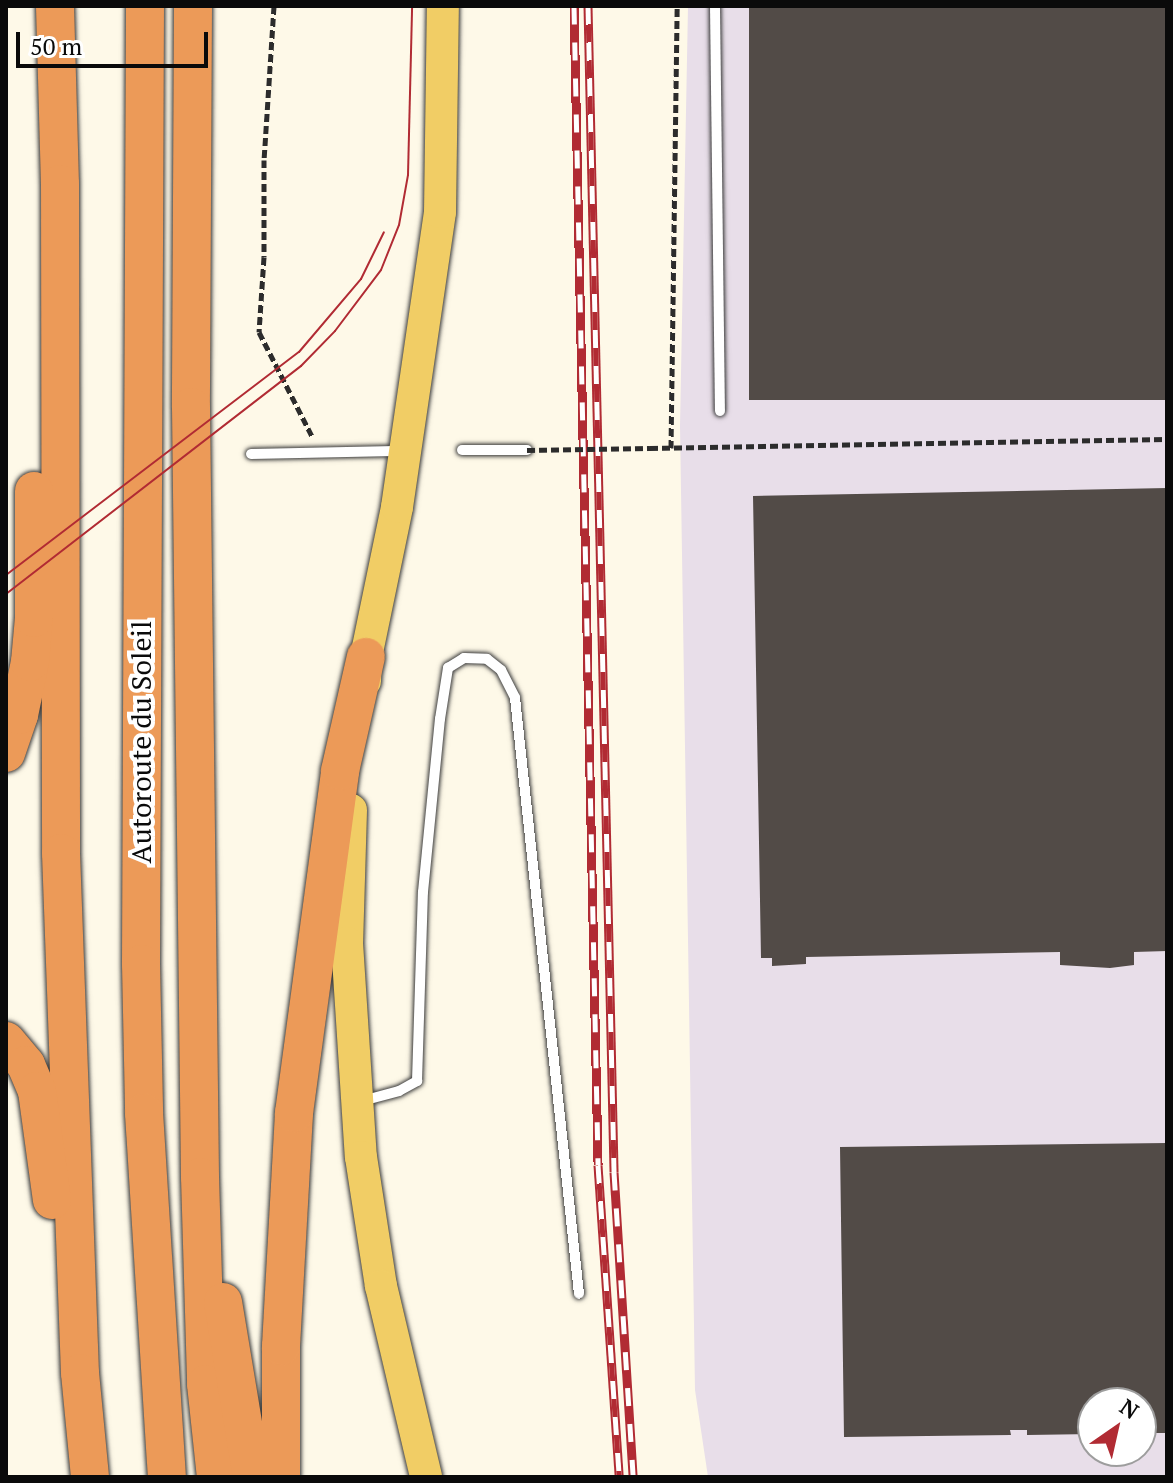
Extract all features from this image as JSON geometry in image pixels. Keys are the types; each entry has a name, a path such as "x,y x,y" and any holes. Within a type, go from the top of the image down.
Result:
{"highway":[{"path":"6,753 19,715 34,618 34,6"},
{"path":"55,6 60,184 61,853 80,1373 90,1477"},
{"path":"60,184 69,6"},
{"name":"Autoroute du Soleil","path":"145,6 139,764 141,994 146,1158 167,1477"},
{"name":"Autoroute du Soleil","path":"193,6 191,407 200,1177 206,1384 216,1477"},
{"path":"281,1477 281,1346 294,1113 340,771 366,657"},
{"path":"6,1041 26,1065 37,1091 47,1153 61,1297 80,1373"},
{"path":"200,1177 252,1477"}],"main road":[{"path":"426,1477 381,1286 356,1102 347,943 347,866 351,793 364,712 366,657 397,507 440,212 443,6"}],"lane":[{"path":"715,6 720,411"},
{"path":"462,450 527,450"},
{"path":"251,454 395,451"},
{"path":"356,1102 399,1091 417,1081 423,892 448,668 464,658 487,659 501,670 515,698 579,1294"}],"path":[{"path":"274,6 264,160 264,257 259,332 321,453"},
{"path":"671,448 677,6"},
{"path":"527,450 1167,439"}],"shaded area":[{"path":"688,6 1167,6 1167,1477 708,1477 695,1390 680,426"}],"building":[{"path":"749,6 1167,6 1167,400 749,400"},
{"path":"1167,488 1167,951 1134,952 1134,965 1110,968 1060,965 1060,952 806,957 806,964 772,966 772,958 761,958 753,496"},
{"path":"1167,1143 1167,1433 1157,1433 1157,1387 1077,1387 1077,1434 1027,1435 1027,1430 1010,1430 1011,1435 844,1437 840,1147"}],"tram line":[{"path":"6,594 301,366 335,331 381,270 399,225 408,175 412,6"},
{"path":"6,575 299,352 361,279 384,232"}],"railway":[{"path":"574,6 598,1165 619,1477"},
{"path":"588,6 614,1172 633,1477"}]}
